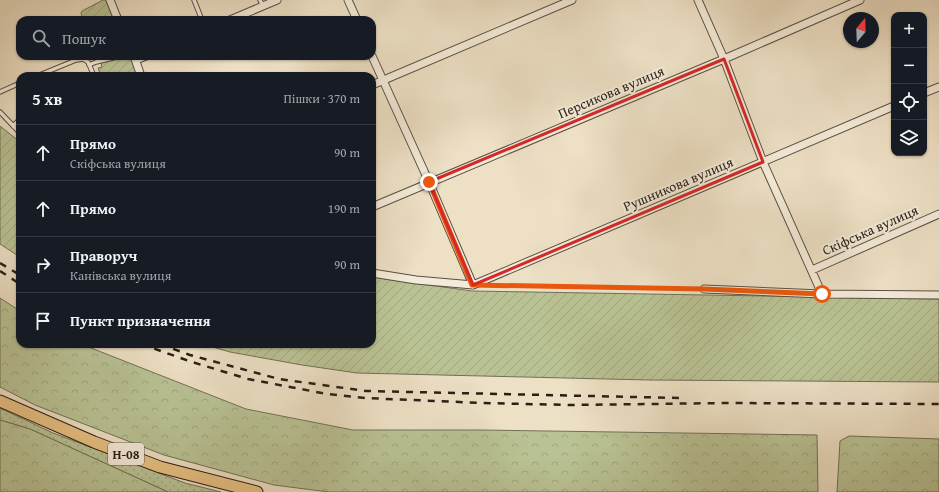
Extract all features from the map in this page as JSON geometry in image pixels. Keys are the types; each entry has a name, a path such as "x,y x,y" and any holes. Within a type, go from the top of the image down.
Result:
{"main road":[{"name":"Н-08","path":"0,401 94,442 160,467 257,492"}],"street":[{"path":"110,0 116,16"},
{"path":"237,16 261,3 277,0"},
{"path":"348,0 355,16"},
{"path":"376,83 572,0"},
{"path":"698,0 724,59 763,162 822,294"},
{"name":"Персикова вулиця","path":"376,205 724,59 860,0"},
{"path":"136,60 140,72"},
{"path":"374,60 429,182 472,285 416,280 376,274"},
{"path":"927,92 939,87"},
{"name":"Рушникова вулиця","path":"472,285 891,107"},
{"name":"Скіфська вулиця","path":"812,270 939,214"},
{"path":"704,289 822,294 939,295"}],"lane":[{"path":"194,0 200,16"},
{"path":"47,72 76,60"},
{"path":"85,60 88,62 92,72"},
{"path":"89,65 104,60"},
{"path":"0,92 16,85"},
{"path":"0,112 16,129"}],"path":[{"path":"488,285 704,289"}],"highlighted area":[{"path":"724,59 763,162 473,285 429,182"}],"green space":[{"path":"103,0 107,0 114,16 82,16 82,11"},
{"path":"112,60 133,60 136,72 100,72 98,68 102,67 101,63"},
{"path":"0,126 16,139 16,254 0,244"},
{"path":"376,278 472,291 939,299 939,382 649,380 357,373 230,352 216,348 376,348"},
{"path":"0,298 16,308 16,348 91,348 246,409 353,430 480,430 817,435 818,492 329,492 274,485 164,455 35,405 0,387"},
{"path":"0,408 53,433 185,483 221,492 168,492 30,429 0,420"},
{"path":"0,420 30,429 168,492 0,492"},
{"path":"849,436 939,439 939,492 837,492 840,441"}],"railway":[{"path":"0,263 16,273"},
{"path":"0,271 16,281"},
{"path":"152,348 248,379 327,394 365,398 571,405 729,403 939,404"},
{"path":"171,348 190,355 279,379 366,391 679,398"}],"route":[{"path":"429,182 472,285 704,289 822,294"}]}
